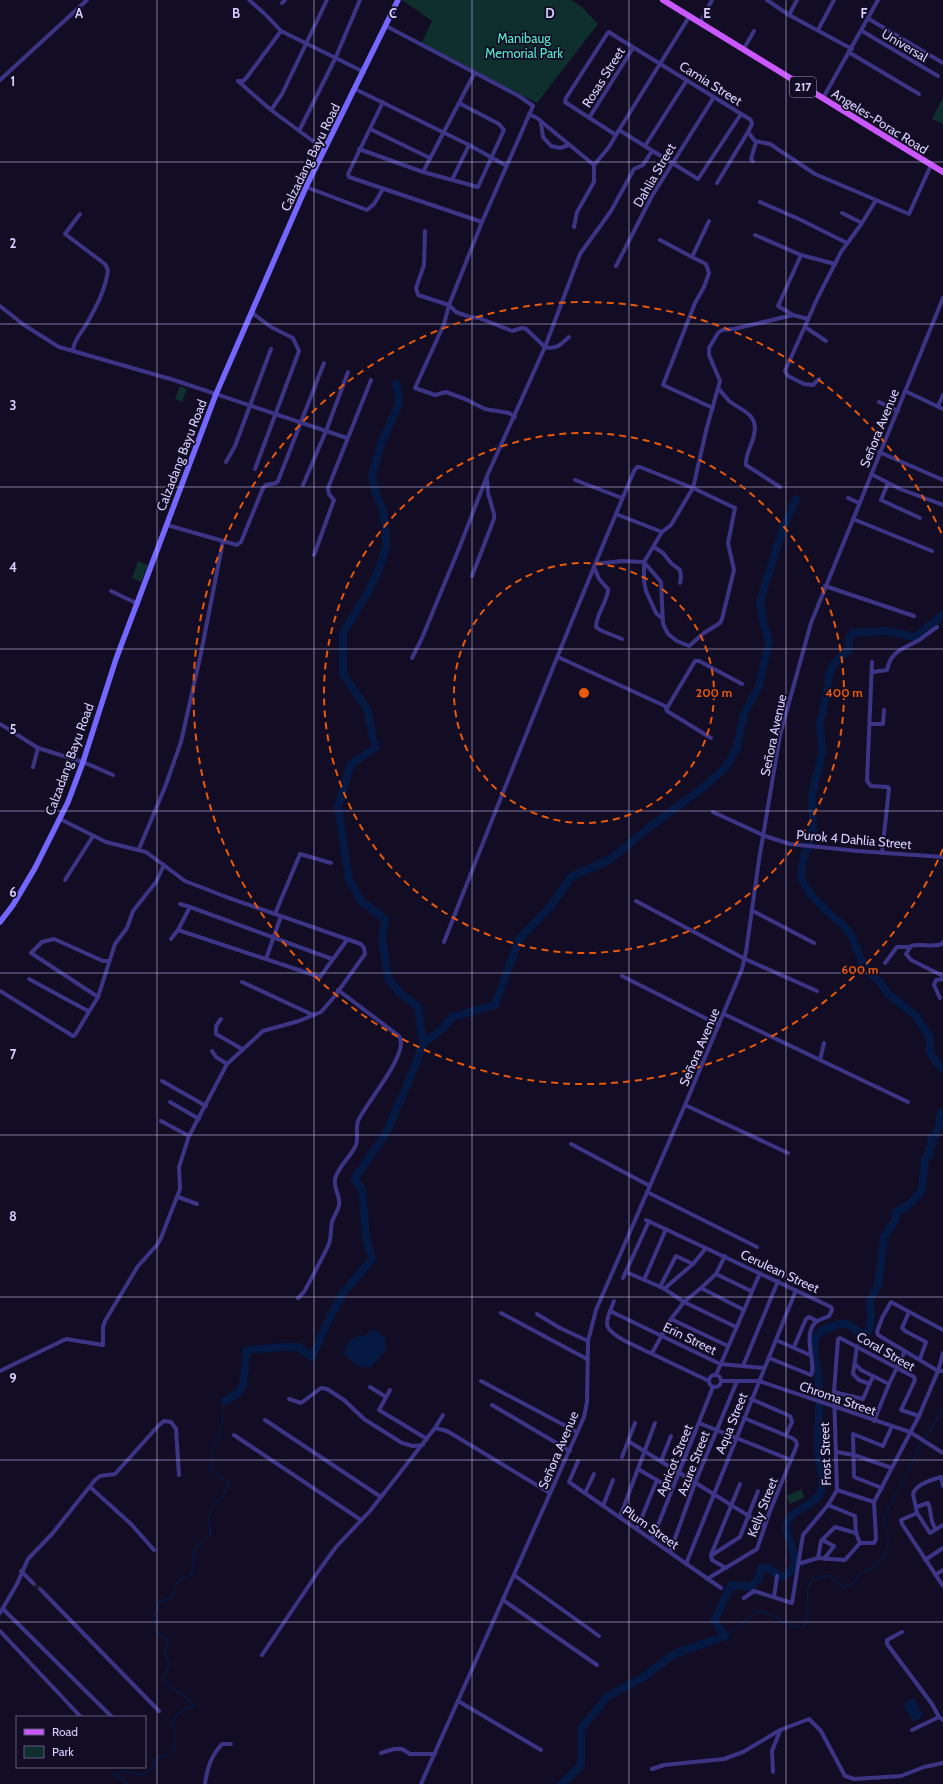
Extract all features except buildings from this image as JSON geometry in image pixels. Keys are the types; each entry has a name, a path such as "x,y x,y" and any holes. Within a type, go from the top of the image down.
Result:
{"main road":[{"name":"Angeles-Porac Road","path":"663,0 943,172"}],"street":[{"path":"0,80 87,0"},
{"path":"249,0 266,14 280,30 335,59 364,72"},
{"path":"271,110 282,94 327,0"},
{"name":"Calzadang Bayu Road","path":"0,922 13,905 35,868 60,818 82,762 116,659 216,394 306,187 356,89 398,0"},
{"path":"700,23 712,0"},
{"path":"766,0 789,15 818,30 919,94"},
{"path":"789,15 797,0"},
{"path":"818,30 834,0"},
{"path":"823,98 869,19 878,0"},
{"path":"299,131 335,59 360,1"},
{"path":"574,227 577,212 594,182 594,165 609,147 620,130 689,16"},
{"path":"869,19 943,63"},
{"path":"386,26 527,101 533,106 505,166 449,305 444,324 415,388 435,394 446,392 485,409 509,413 515,416"},
{"path":"280,30 247,77 243,81 238,81 271,110 325,150"},
{"path":"743,50 754,31"},
{"name":"Universal","path":"862,31 938,76"},
{"name":"Camia Street","path":"589,118 568,104 565,100 604,37 609,32 751,120 752,124 748,132"},
{"name":"Rosas Street","path":"589,118 633,48"},
{"path":"423,172 474,74"},
{"path":"645,146 687,80"},
{"path":"356,89 469,145 505,166"},
{"name":"Dahlia Street","path":"616,266 652,196 714,97"},
{"path":"383,102 359,149 348,176 482,222"},
{"path":"359,149 423,172 478,187 504,132 504,128 459,103"},
{"path":"529,114 594,165"},
{"path":"620,130 698,179 741,114"},
{"path":"589,118 616,135"},
{"path":"541,123 543,137 551,146 560,148 569,145"},
{"path":"370,129 430,158"},
{"path":"748,132 751,138 756,142 770,144 806,169 909,214 931,165"},
{"path":"717,183 748,132"},
{"path":"753,161 751,159 751,155 756,142"},
{"path":"452,180 469,145"},
{"path":"412,658 422,638 460,546 487,476 545,347 580,254 612,211 634,169 643,165 652,151"},
{"path":"306,187 367,210 374,204 383,189"},
{"path":"820,379 813,384 804,384 788,376 786,371 808,319 841,252 862,223 876,200"},
{"path":"760,202 801,220 847,244"},
{"path":"842,213 862,223"},
{"path":"73,350 74,342 92,313 100,295 107,278 108,270 105,264 64,234 80,214"},
{"path":"692,257 709,221"},
{"path":"425,230 424,265 416,291 418,295 449,305 456,312 512,330 526,329 545,347 555,348 569,337"},
{"path":"755,235 801,255 835,264"},
{"path":"660,240 706,264 709,273 704,287 695,303 663,385 713,408"},
{"path":"801,255 778,306 793,315 808,319"},
{"name":"Señora Avenue","path":"421,1784 584,1417 587,1402 588,1341 596,1310 742,969 753,910 759,860 765,836 780,735 811,623 943,298"},
{"path":"0,306 53,344 174,380 347,438"},
{"path":"251,312 271,327 293,338 299,351 255,469"},
{"path":"663,620 656,613 646,592 644,581 644,562 662,532 671,525 693,488 719,389 720,378 709,351 718,333 722,330 734,329 793,315"},
{"path":"805,327 826,341"},
{"path":"226,462 235,446 271,348"},
{"path":"167,524 223,541 237,544 240,542 263,488 266,485 276,484 278,481 324,363"},
{"path":"303,485 326,431 348,372"},
{"path":"314,555 334,500 328,491 347,438 371,380"},
{"path":"719,389 729,400 744,409 752,418 755,434 747,456 746,465 780,487"},
{"path":"905,391 943,409"},
{"path":"938,406 943,395"},
{"path":"879,402 898,411"},
{"path":"880,452 943,480"},
{"path":"444,942 558,657 595,565 616,514 622,498 637,467 693,488 735,508 728,543 734,566 733,581 722,619 720,623 704,632 689,646 677,641 668,634 663,624 661,582 644,562 622,562 595,565"},
{"path":"871,474 925,499 943,505"},
{"path":"472,576 494,519 488,493 487,476"},
{"path":"575,480 622,498"},
{"path":"888,483 881,500 920,518"},
{"path":"848,498 859,503"},
{"path":"616,514 662,532"},
{"path":"853,519 932,551"},
{"path":"139,849 165,788 181,742 188,705 201,653 223,541"},
{"path":"654,547 663,553 671,564 680,570 680,583"},
{"path":"595,565 599,578 608,589 596,627 622,639"},
{"path":"825,586 914,616"},
{"path":"111,591 138,604"},
{"path":"872,672 887,670 891,658 903,647 918,640 937,627"},
{"path":"558,657 667,708 667,711 712,738"},
{"path":"667,708 695,661 698,661 742,684"},
{"path":"872,662 867,781 871,786 888,787 889,789 882,853"},
{"path":"870,724 884,724 884,710"},
{"path":"0,724 38,748 82,762 113,775"},
{"path":"33,767 38,748"},
{"name":"Purok 4 Dahlia Street","path":"713,812 765,836 797,844 882,853 943,857"},
{"path":"0,1371 66,1339 103,1345 103,1327 105,1321 138,1266 157,1246 178,1197 180,1184 179,1166 189,1136 227,1064 263,1031 321,1012 334,997 365,954 364,948 361,944 185,881 153,855 139,849 106,842 60,818"},
{"path":"65,880 93,836"},
{"path":"275,914 300,854 331,863"},
{"path":"0,991 73,1036 75,1035 88,1011 98,997 115,944 127,928 133,911 156,882 164,865"},
{"path":"636,901 744,959 817,991"},
{"path":"180,904 332,960"},
{"path":"171,939 178,930 190,908"},
{"path":"753,910 814,943"},
{"path":"266,959 281,916"},
{"path":"178,930 320,977 347,940"},
{"path":"98,997 31,953 42,942 54,939 103,961 109,961"},
{"path":"884,963 897,947 909,947 918,944 934,947 942,944 943,942"},
{"path":"909,947 906,954 907,958 943,978"},
{"path":"622,976 719,1025"},
{"path":"940,998 934,985 936,980 943,978"},
{"path":"29,979 88,1011"},
{"path":"242,982 313,1015"},
{"path":"298,1298 304,1292 328,1246 332,1221 340,1202 335,1189 335,1178 356,1145 358,1122 366,1106 395,1062 401,1045 399,1036 338,990"},
{"path":"724,1014 908,1102"},
{"path":"221,1019 216,1026 216,1034 242,1049"},
{"path":"820,1060 824,1044"},
{"path":"212,1051 216,1057 227,1064"},
{"path":"162,1081 206,1106"},
{"path":"170,1102 199,1119"},
{"path":"685,1105 788,1153"},
{"path":"161,1121 189,1136"},
{"path":"571,1144 650,1186"},
{"path":"647,1192 757,1246"},
{"path":"178,1197 197,1204"},
{"name":"Cerulean Street","path":"626,1272 647,1220 831,1307 832,1310 829,1316 817,1321"},
{"path":"644,1280 666,1229"},
{"path":"662,1288 693,1264 706,1248"},
{"path":"662,1288 676,1256 693,1264"},
{"path":"652,1353 671,1319 684,1302 702,1288 716,1274 725,1256"},
{"path":"623,1278 626,1272 662,1288 684,1302 736,1326"},
{"path":"709,1381 711,1377 716,1375 760,1273"},
{"path":"716,1274 751,1291"},
{"path":"743,1366 778,1281"},
{"path":"702,1288 744,1310"},
{"name":"Aqua Street","path":"686,1564 796,1290"},
{"path":"614,1301 607,1325 608,1330 612,1334 709,1381 713,1387 718,1386 721,1381 720,1377 716,1375"},
{"path":"940,1371 878,1335 876,1332 890,1303 893,1303 943,1330"},
{"name":"Erin Street","path":"610,1311 720,1364 764,1368"},
{"path":"909,1312 902,1328 926,1342 920,1359"},
{"path":"501,1313 587,1359"},
{"path":"537,1314 560,1328 588,1341"},
{"path":"769,1358 810,1375 813,1372 810,1355 811,1331 817,1321 809,1317 806,1319 794,1347"},
{"path":"671,1319 728,1346"},
{"name":"Coral Street","path":"836,1358 838,1339 840,1338 915,1378 900,1410 919,1416"},
{"path":"776,1340 810,1355"},
{"path":"857,1346 853,1374 859,1380 870,1384"},
{"path":"874,1421 896,1368 905,1351"},
{"path":"860,1543 871,1544 874,1543 876,1539 874,1502 919,1416 940,1371 943,1353"},
{"name":"Frost Street","path":"744,1598 754,1591 792,1603 803,1535 828,1505 837,1490 837,1452 834,1406 836,1358"},
{"path":"855,1364 861,1370 889,1384"},
{"path":"834,1392 863,1399 873,1376"},
{"name":"Chroma Street","path":"721,1381 759,1380 815,1401 910,1432 942,1452"},
{"path":"481,1381 577,1432"},
{"name":"Azure Street","path":"670,1552 737,1381"},
{"path":"370,1387 386,1397"},
{"name":"Apricot Street","path":"652,1540 713,1387"},
{"path":"289,1399 302,1403 321,1388 327,1389 344,1400 364,1419 402,1443 413,1446 423,1445"},
{"path":"390,1390 378,1410 427,1439"},
{"path":"744,1418 786,1435 792,1422 790,1416 751,1399"},
{"path":"492,1405 570,1451"},
{"path":"262,1655 320,1569 370,1511 423,1445 443,1415"},
{"path":"265,1420 381,1497"},
{"path":"111,1716 1,1611 17,1584 21,1571 28,1559 52,1534 100,1476 115,1474 159,1424 164,1421 171,1422 176,1429 179,1475"},
{"path":"622,1457 635,1422"},
{"path":"620,1517 655,1423"},
{"path":"699,1423 791,1460"},
{"path":"882,1488 854,1477 853,1434 883,1446 892,1426"},
{"path":"435,1428 447,1431 550,1493"},
{"path":"234,1435 361,1520"},
{"name":"Kelly Street","path":"707,1579 757,1549 764,1526 797,1445 796,1441 786,1435"},
{"path":"661,1461 671,1436"},
{"path":"628,1441 696,1483 747,1517 764,1526"},
{"path":"942,1452 943,1445"},
{"path":"837,1452 854,1455 892,1468"},
{"name":"Plum Street","path":"578,1461 569,1482 721,1588"},
{"path":"638,1469 672,1489"},
{"path":"585,1494 594,1474"},
{"path":"943,1486 941,1477 927,1482 914,1491 913,1494 917,1513 930,1533 943,1525"},
{"path":"603,1506 613,1480"},
{"path":"637,1529 657,1480"},
{"path":"726,1568 712,1560 711,1555 740,1484"},
{"path":"90,1487 131,1524 154,1550"},
{"path":"837,1490 874,1502"},
{"path":"711,1555 740,1537 758,1491"},
{"path":"916,1507 928,1503 932,1524 936,1529"},
{"path":"828,1505 855,1516 856,1533 860,1543"},
{"path":"917,1513 901,1520 925,1560 943,1586"},
{"path":"818,1558 822,1540 835,1527 856,1533"},
{"path":"822,1540 834,1546 824,1558"},
{"path":"798,1564 818,1558 846,1560 860,1543"},
{"path":"925,1560 943,1548"},
{"path":"935,1575 943,1570"},
{"path":"21,1571 34,1583"},
{"path":"514,1575 599,1636"},
{"path":"774,1597 777,1576"},
{"path":"40,1590 159,1711"},
{"path":"504,1600 597,1665"},
{"path":"0,1631 80,1716"},
{"path":"902,1632 887,1640 887,1644 932,1704 939,1717 943,1720"},
{"path":"458,1702 541,1750"},
{"path":"912,1730 939,1717"},
{"path":"652,1768 664,1765 724,1759 744,1752 780,1730 809,1719 821,1731 845,1776 854,1779 901,1776 924,1767 943,1763"},
{"path":"773,1772 772,1751 780,1730"},
{"path":"205,1784 207,1767 213,1756 222,1744 231,1744"},
{"path":"381,1753 394,1749 402,1749 410,1754 435,1754"}],"green space":[{"name":"Manibaug Memorial Park","path":"402,0 571,0 582,7 598,24 537,103 421,44 432,21"},
{"path":"943,98 943,124 932,119"},
{"path":"180,386 187,389 182,402 175,399"},
{"path":"138,561 148,565 141,582 132,578"},
{"path":"801,1489 805,1497 790,1504 786,1496"}],"water":[{"path":"374,1330 385,1338 386,1350 371,1367 367,1368 359,1366 346,1357 344,1351 349,1341 358,1335 364,1337 369,1331"},
{"path":"914,1698 923,1716 913,1722 903,1704"}],"waterway":[{"path":"396,384 399,404 382,441 372,475 374,488 383,511 386,531 386,547 380,566 368,592 343,633 343,674 367,709 375,748 351,764 338,806 349,880 362,902 385,919 382,938 388,979 400,993 418,1007 423,1044"},
{"path":"225,1401 238,1393 243,1385 247,1350 298,1347 312,1357 326,1325 343,1293 372,1259 366,1238 362,1189 354,1179 385,1135 423,1044 443,1028 452,1017 495,1005 519,939 550,907 571,877 609,860 651,826 705,786 725,768 737,748 743,716 759,686 769,641 763,622 760,601 783,528 796,499"},
{"path":"943,615 915,637 886,631 853,633 849,638 849,650 835,662 829,674 827,692 820,722 822,753 812,796 813,830 808,849 805,851 801,878 811,895 842,924 851,935 865,969 879,981 889,995 915,1015 928,1034 930,1040 930,1052 943,1069"},
{"path":"725,1636 714,1620 731,1585 751,1587 759,1578 761,1568 768,1568 781,1577 790,1572 794,1566 794,1553 787,1531 789,1518 815,1500 822,1488 818,1448 819,1386 814,1351 815,1341 817,1335 821,1331 842,1324 854,1328 860,1334 866,1333 869,1330 871,1320 870,1301 878,1285 884,1237 896,1219 895,1213 910,1204 922,1190 925,1158 930,1154 929,1149 932,1145 931,1138 935,1136 939,1126 941,1113 943,1112"},
{"path":"126,1784 124,1780 113,1775 124,1771 142,1775 154,1767 157,1757 166,1756 175,1749 175,1729 172,1722 181,1711 194,1706 184,1696 163,1680 169,1664 165,1651 168,1639 157,1634 154,1616 160,1601 170,1599 178,1581 192,1574 194,1555 201,1543 211,1535 208,1518 214,1503 223,1496 229,1483 210,1470 213,1447 221,1431 225,1401"},
{"path":"725,1636 758,1611 769,1614 793,1627 801,1627 806,1624 808,1587 813,1579 830,1575 843,1588 853,1583 861,1573 874,1567 885,1554 888,1543 888,1534 884,1518 923,1441 943,1410"},
{"path":"562,1784 581,1765 581,1729 608,1696 642,1678 674,1654 725,1636"}],"tunnel":[{"path":"33,1583 41,1590"}]}
